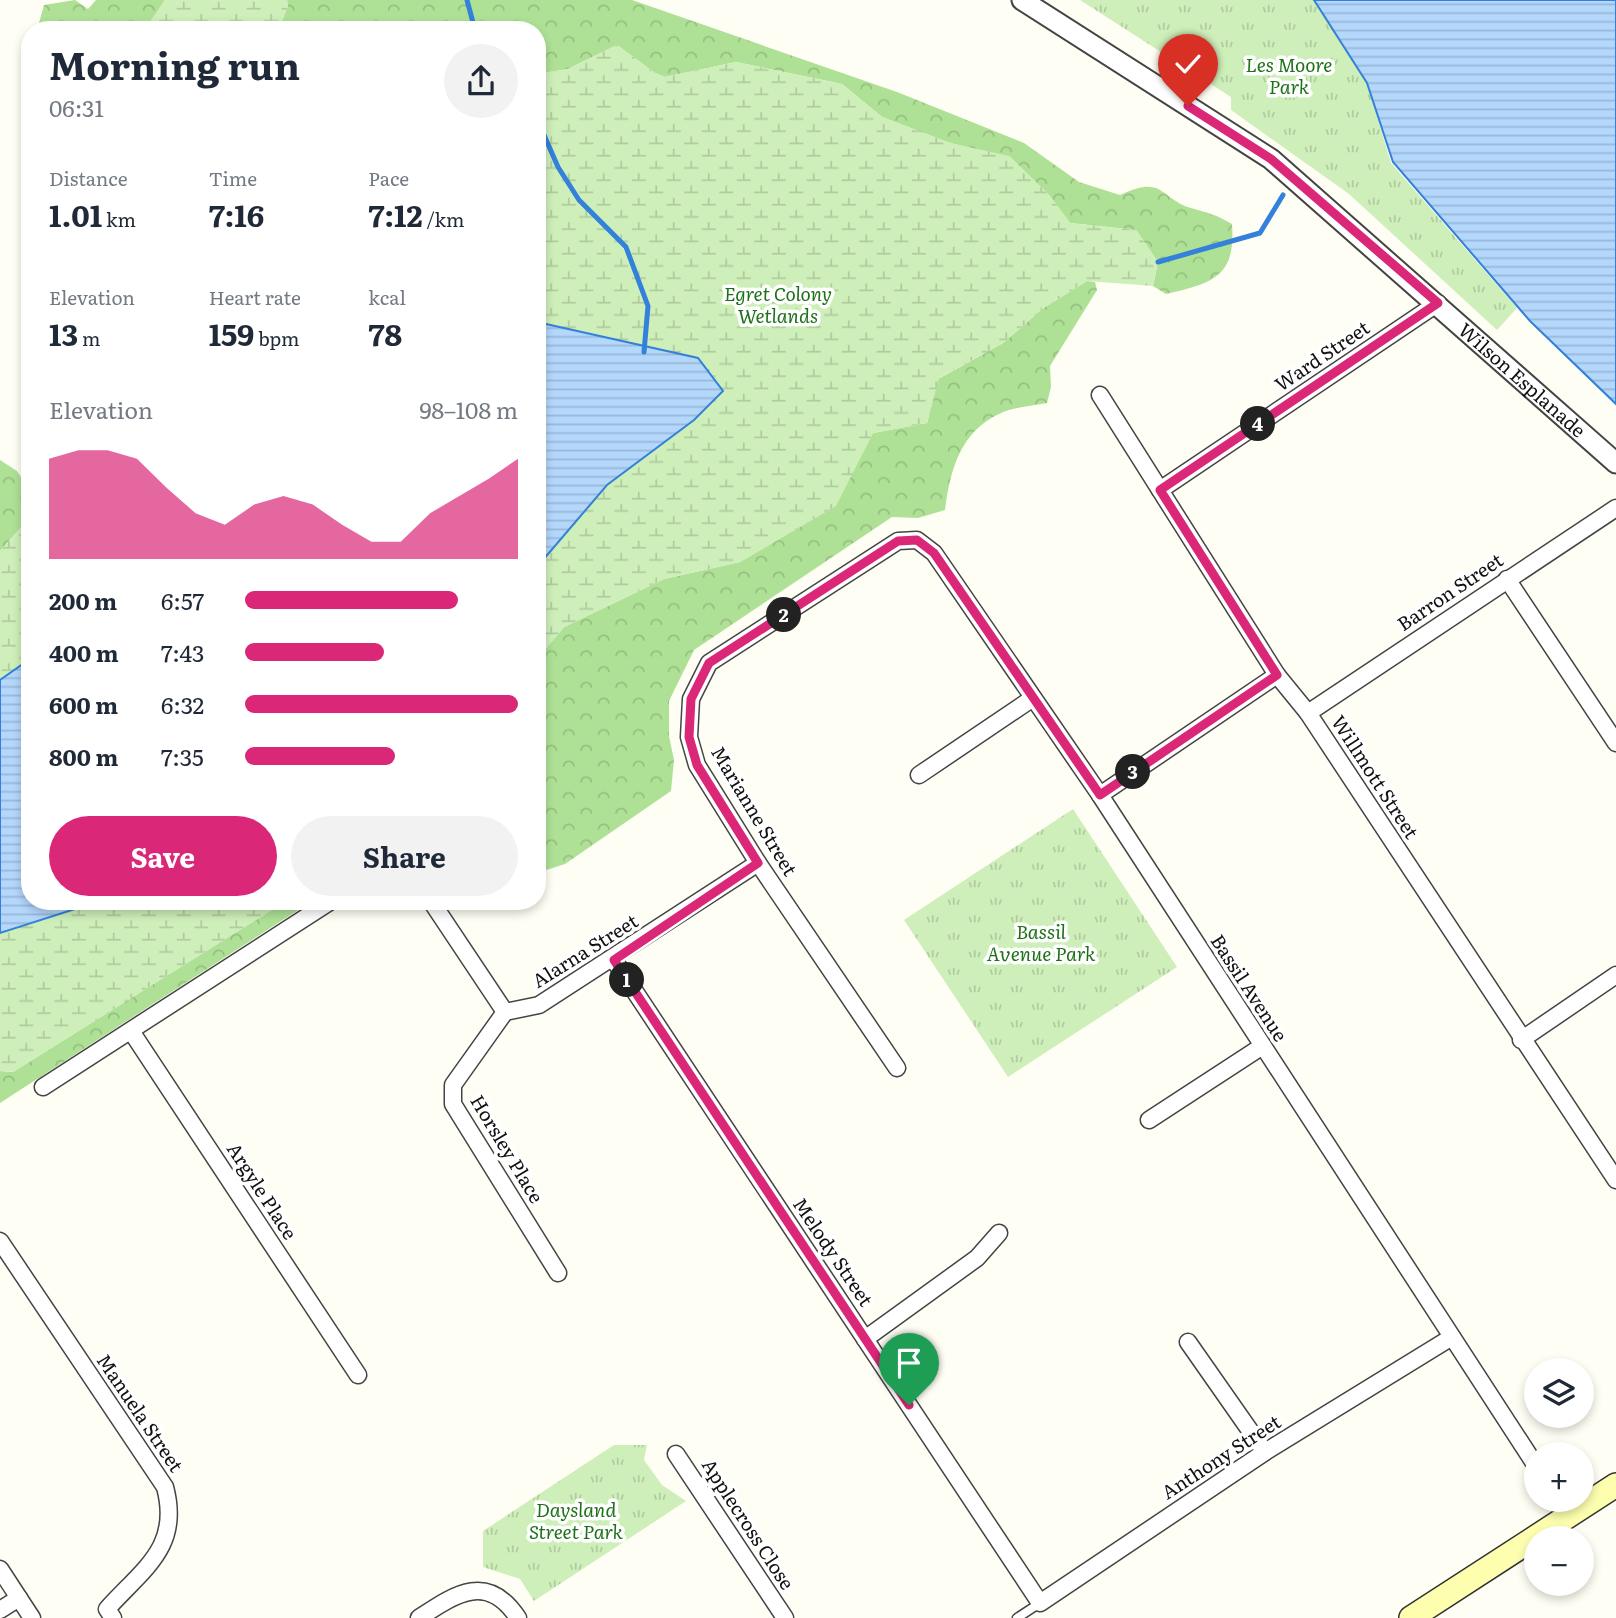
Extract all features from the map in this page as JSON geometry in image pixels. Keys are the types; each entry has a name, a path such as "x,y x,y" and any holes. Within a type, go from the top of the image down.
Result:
{"main road":[{"path":"1594,1495 1616,1485"},
{"path":"1427,1614 1559,1512"}],"street":[{"name":"Wilson Esplanade","path":"1022,0 1271,159 1438,303 1616,463"},
{"name":"Ward Street","path":"1160,490 1438,303"},
{"name":"Willmott Street","path":"1100,396 1277,675 1308,713 1521,1040 1616,1180"},
{"name":"Barron Street","path":"1308,713 1616,509"},
{"name":"Bassil Avenue","path":"917,540 934,553 1100,795 1261,1047 1524,1448"},
{"name":"Marianne Street","path":"897,1068 758,863 697,765 689,737 691,699 709,663 898,541 917,540"},
{"path":"1507,579 1616,743"},
{"path":"1100,795 1277,675"},
{"path":"919,775 1033,698"},
{"name":"Alarna Street","path":"505,1012 539,1005 614,960 758,863"},
{"path":"43,1087 317,910"},
{"path":"437,910 505,1012"},
{"name":"Melody Street","path":"614,960 1040,1603"},
{"path":"1521,1040 1616,975"},
{"name":"Horsley Place","path":"505,1012 453,1085 453,1104 558,1273"},
{"name":"Argyle Place","path":"131,1031 358,1375"},
{"path":"1149,1120 1261,1047"},
{"path":"865,1339 977,1258 999,1233"},
{"name":"Manuela Street","path":"0,1241 165,1487 170,1506 170,1527 163,1547 110,1613"},
{"name":"Anthony Street","path":"1040,1603 1265,1452 1452,1337"},
{"path":"1188,1342 1265,1452"},
{"name":"Applecross Close","path":"676,1454 785,1618"},
{"path":"0,1569 32,1618"},
{"path":"419,1618 457,1592 478,1591 498,1598 518,1618"},
{"path":"0,1610 19,1598"}],"lane":[{"name":"Anthony Street","path":"1017,1618 1040,1603"}],"green space":[{"path":"75,0 88,9 96,0 165,0 151,21 40,21 44,5"},
{"path":"165,0 287,0 288,6 282,21 151,21"},
{"path":"287,0 632,0 897,92 1024,143 1079,182 1120,195 1134,189 1153,187 1181,204 1232,224 1230,256 1218,275 1208,281 1166,294 1153,286 1158,262 1136,230 1070,223 1049,195 1010,157 950,143 882,117 842,84 736,62 665,77 655,73 617,45 568,69 546,73 546,21 282,21 288,6"},
{"name":"Les Moore Park","path":"1080,0 1314,0 1367,83 1391,163 1517,308 1497,330 1349,194 1231,110 1231,97"},
{"name":"Egret Colony Wetlands","path":"617,45 655,73 665,77 736,62 842,84 882,117 950,143 1009,156 1049,195 1070,223 1136,230 1158,262 1153,286 1087,281 1042,309 1003,343 939,378 927,423 873,433 836,506 740,562 664,579 564,627 546,648 546,556 607,485 694,420 723,391 698,358 546,324 546,73 568,69"},
{"path":"1087,281 1095,282 1097,290 1050,366 1051,387 1047,403 1004,412 975,431 959,454 954,467 945,510 918,518 892,517 694,650 669,701 669,736 674,760 671,791 565,864 546,870 546,648 564,627 664,579 740,562 835,506 873,433 927,423 938,379 1003,343 1042,309"},
{"path":"0,460 17,471 21,477 21,527 0,551"},
{"path":"21,527 21,665 0,680 0,551"},
{"name":"Bassil Avenue Park","path":"1073,809 1177,967 1008,1077 904,920"},
{"path":"72,910 272,910 13,1072 0,1071 0,933"},
{"path":"272,910 298,910 0,1103 0,1071 13,1072"},
{"name":"Daysland Street Park","path":"614,1445 647,1445 644,1460 662,1485 686,1501 534,1601 520,1579 483,1567 483,1531"}],"water":[{"path":"1314,0 1616,0 1616,404 1530,321 1393,162 1367,83"},
{"path":"546,324 698,358 723,391 694,420 607,485 546,556"},
{"path":"21,665 21,910 72,910 0,933 0,680"}],"waterway":[{"path":"467,0 473,21"},
{"path":"546,140 558,167 579,200 626,247 648,306 644,352"},
{"path":"1158,262 1260,233 1283,195"}],"route":[{"path":"909,1405 614,960 758,863 697,765 689,737 691,699 709,663 898,541 917,540 934,553 1100,795 1277,675 1160,490 1438,303 1271,159 1188,106"}]}
